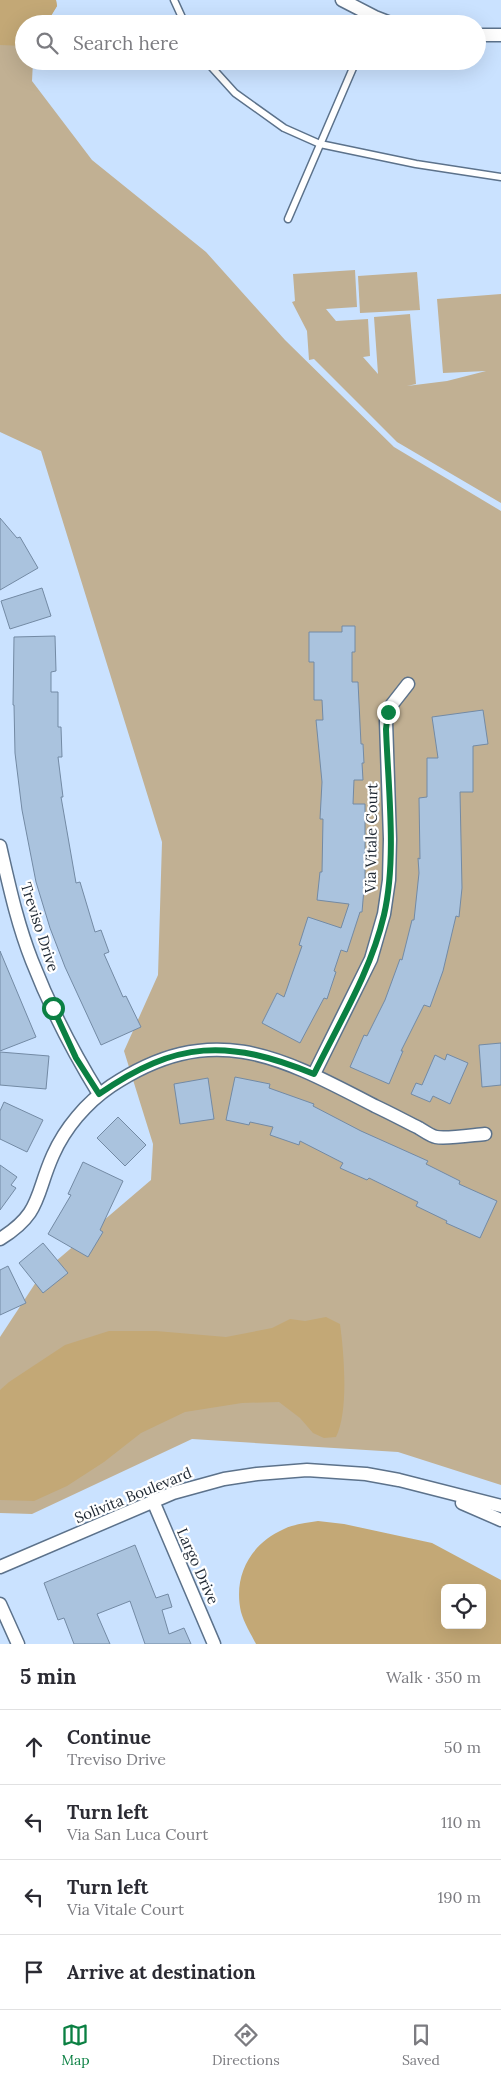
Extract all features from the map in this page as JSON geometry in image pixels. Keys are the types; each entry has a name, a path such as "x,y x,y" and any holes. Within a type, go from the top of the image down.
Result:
{"street":[{"path":"342,0 365,15"},
{"path":"486,35 501,35"},
{"name":"Via Vitale Court","path":"314,1074 371,959 384,914 389,880 390,838 386,721 390,707 408,684"},
{"name":"Treviso Drive","path":"0,846 12,899 32,960 76,1058 99,1094"},
{"path":"0,1239 18,1226 31,1211 40,1194 52,1156 82,1112 99,1094 140,1068 182,1054 207,1050 258,1054 314,1074 436,1137 485,1134"},
{"name":"Solivita Boulevard","path":"0,1567 153,1501 189,1488 224,1479 279,1471 333,1471 366,1474 501,1506"},
{"name":"Solivita Boulevard","path":"430,1488 501,1520"},
{"name":"Largo Drive","path":"153,1501 214,1644"},
{"path":"0,1604 18,1644"}],"lane":[{"path":"174,0 181,15"},
{"path":"214,70 235,93 284,128 320,144 416,164 501,177"},
{"path":"288,219 352,70"}],"shaded area":[{"path":"0,0 56,0 57,6 52,15 15,15 15,70 33,70 32,81 92,160 206,252 285,340 394,447 501,511 501,1485 398,1452 192,1439 32,1514 0,1513 0,1337 42,1273 151,1180 153,1144 124,1051 158,975 162,842 41,451 0,432"},
{"path":"0,0 56,0 57,6 52,15 15,15 15,46 0,45"},
{"path":"355,270 357,307 326,309 336,321 368,319 370,356 363,357 378,374 374,317 410,314 416,384 407,386 447,381 486,371 443,373 437,299 501,294 501,503 397,442 314,359 309,360 307,331 292,302 295,301 293,274"},
{"path":"417,272 420,310 360,313 358,276"},
{"path":"326,1317 340,1324 343,1350 343,1412 336,1437 324,1438 313,1433 300,1418 279,1402 242,1403 185,1412 141,1433 104,1462 67,1486 34,1501 0,1500 0,1390 65,1345 109,1331 156,1331 226,1337 272,1328 290,1319 305,1321"},
{"path":"318,1521 344,1524 432,1543 501,1580 501,1644 256,1644 241,1612 239,1599 242,1574 253,1552 262,1543 272,1535 292,1526"}],"building":[{"path":"0,518 17,538 20,537 38,568 0,590"},
{"path":"42,588 51,616 10,629 1,601"},
{"path":"342,626 355,626 355,652 352,652 352,682 358,682 361,744 363,744 364,763 362,763 363,780 354,780 353,804 365,804 365,877 362,912 360,912 347,952 341,950 327,999 324,998 300,1043 262,1023 277,993 284,997 302,946 299,945 308,917 341,928 349,904 317,900 320,872 322,872 323,819 320,819 322,782 316,720 323,720 322,700 314,700 314,662 309,662 309,632 342,632"},
{"path":"55,636 56,671 51,672 51,692 58,692 58,727 61,727 62,757 58,757 63,797 61,797 76,883 80,882 95,932 101,930 109,952 104,954 123,997 126,996 141,1027 101,1045 65,967 50,928 36,882 22,810 15,753 13,705 14,637"},
{"path":"483,710 488,744 473,746 473,792 460,792 462,888 459,917 456,916 443,971 430,1007 424,1005 401,1051 403,1051 389,1084 350,1067 364,1035 367,1036 385,1000 400,959 402,960 412,920 414,920 419,873 418,858 420,859 419,798 427,797 427,758 438,758 432,717"},
{"path":"0,951 36,1037 0,1051"},
{"path":"501,1043 501,1085 482,1087 479,1045"},
{"path":"0,1052 49,1056 46,1089 0,1085"},
{"path":"447,1054 468,1063 450,1104 433,1096 430,1102 411,1094 416,1083 422,1085 435,1055 445,1060"},
{"path":"235,1077 270,1084 269,1088 314,1104 313,1106 361,1131 428,1161 426,1164 460,1181 459,1184 497,1201 480,1238 446,1223 447,1221 416,1206 418,1202 369,1178 367,1180 340,1168 343,1163 300,1141 299,1145 270,1135 273,1127 250,1122 249,1125 226,1120"},
{"path":"208,1078 214,1119 180,1124 174,1084"},
{"path":"4,1102 43,1120 27,1152 0,1139 0,1111"},
{"path":"118,1117 146,1145 125,1166 97,1138"},
{"path":"83,1162 123,1181 100,1230 103,1232 88,1257 48,1234 71,1195 68,1194"},
{"path":"0,1165 17,1177 11,1185 16,1188 0,1210"},
{"path":"43,1243 68,1273 43,1293 19,1263"},
{"path":"8,1266 26,1303 0,1315 0,1270"},
{"path":"135,1545 156,1598 168,1594 172,1607 162,1610 169,1634 184,1628 191,1644 145,1644 130,1601 97,1614 110,1644 74,1644 64,1618 58,1620 44,1583"}],"route":[{"path":"53,1008 76,1058 99,1094 140,1068 182,1054 207,1050 230,1050 258,1054 314,1074 371,959 384,914 389,880 390,838 386,729 388,712"}]}
